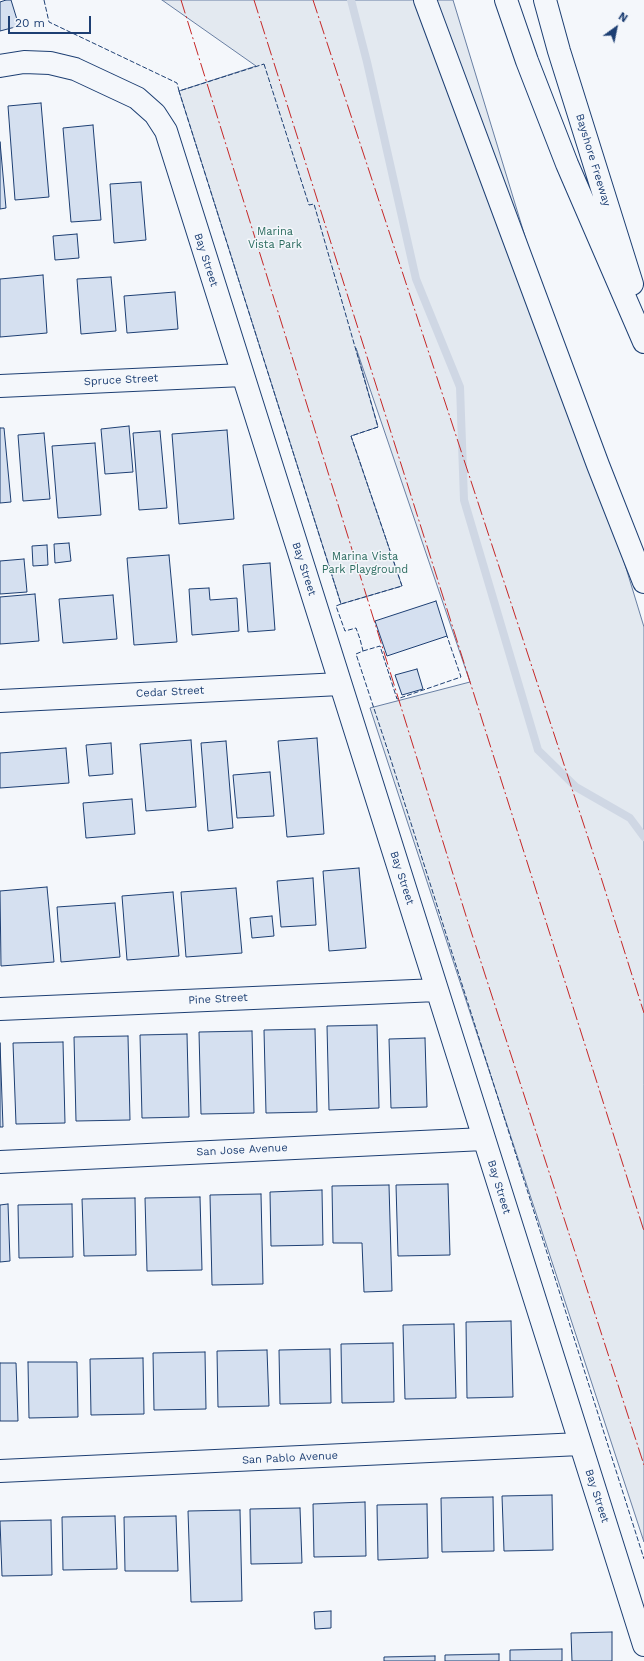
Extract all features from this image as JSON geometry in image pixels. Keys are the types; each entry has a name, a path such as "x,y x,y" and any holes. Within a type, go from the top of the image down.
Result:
{"main road":[{"path":"425,0 598,465 644,582"},
{"path":"506,0 527,61 567,164 644,342"},
{"name":"Bayshore Freeway","path":"545,0 595,168 644,319"},
{"name":"Bay Street","path":"0,66 24,62 50,63 75,69 136,98 155,114 166,131 644,1645"},
{"name":"Spruce Street","path":"0,386 242,375"},
{"name":"Cedar Street","path":"0,701 340,684"},
{"name":"Pine Street","path":"0,1009 437,990"},
{"name":"San Jose Avenue","path":"0,1162 484,1139"},
{"name":"San Pablo Avenue","path":"0,1471 580,1444"}],"green space":[{"path":"162,0 453,0 644,627 644,1542 370,708 470,682 356,348 378,427 351,436 402,586 341,604 179,91 256,66"}],"building":[{"path":"11,0 19,26 0,31 0,2"},
{"path":"41,103 49,197 15,200 8,106"},
{"path":"93,125 101,220 71,222 63,128"},
{"path":"0,142 6,208 0,209"},
{"path":"141,182 146,240 114,243 110,184"},
{"path":"77,234 79,258 55,260 53,236"},
{"path":"43,275 47,333 0,337 0,279"},
{"path":"111,277 116,331 81,334 77,279"},
{"path":"175,292 178,329 127,333 124,296"},
{"path":"129,426 133,472 105,474 101,429"},
{"path":"0,428 4,428 11,502 0,503"},
{"path":"227,430 234,519 179,524 172,434"},
{"path":"160,431 167,508 139,510 133,433"},
{"path":"44,433 50,499 23,501 18,435"},
{"path":"95,443 101,515 58,518 52,446"},
{"path":"69,543 71,561 55,563 54,544"},
{"path":"47,545 48,565 33,566 32,546"},
{"path":"169,555 177,642 134,645 127,558"},
{"path":"24,559 27,592 0,594 0,561"},
{"path":"270,563 275,630 248,632 243,565"},
{"path":"209,588 210,600 237,598 239,631 192,635 189,589"},
{"path":"35,594 39,641 0,644 0,597"},
{"path":"113,595 117,639 63,643 59,599"},
{"path":"436,601 447,636 387,656 375,621"},
{"path":"417,669 423,689 402,695 395,675"},
{"path":"317,738 324,834 287,837 278,741"},
{"path":"191,740 196,807 146,811 140,744"},
{"path":"226,741 233,828 208,831 201,743"},
{"path":"111,743 113,774 89,776 86,745"},
{"path":"66,748 69,783 0,788 0,753"},
{"path":"270,772 274,816 237,818 233,775"},
{"path":"132,799 135,834 86,838 83,803"},
{"path":"359,868 366,948 329,951 323,871"},
{"path":"313,878 316,925 281,927 277,881"},
{"path":"47,887 54,962 1,966 0,891"},
{"path":"236,888 242,953 186,957 181,892"},
{"path":"173,892 179,956 127,960 122,896"},
{"path":"115,903 120,957 61,962 57,907"},
{"path":"272,916 274,936 252,938 250,918"},
{"path":"377,1025 379,1108 329,1110 327,1026"},
{"path":"315,1029 317,1112 266,1113 264,1030"},
{"path":"252,1031 254,1113 201,1114 199,1032"},
{"path":"187,1034 189,1117 142,1118 140,1035"},
{"path":"128,1036 130,1120 76,1121 74,1037"},
{"path":"425,1038 427,1107 391,1108 389,1039"},
{"path":"63,1042 65,1123 16,1124 13,1043"},
{"path":"0,1043 3,1127 0,1127"},
{"path":"448,1184 450,1255 398,1256 396,1185"},
{"path":"389,1185 392,1291 364,1292 362,1243 333,1243 332,1186"},
{"path":"322,1190 323,1245 271,1246 270,1192"},
{"path":"261,1194 263,1284 212,1285 210,1195"},
{"path":"200,1197 202,1270 147,1271 145,1198"},
{"path":"135,1198 136,1255 84,1256 82,1199"},
{"path":"8,1204 10,1261 0,1262 0,1205"},
{"path":"72,1204 73,1257 19,1258 18,1205"},
{"path":"511,1321 513,1397 467,1398 466,1322"},
{"path":"454,1324 456,1398 405,1399 403,1325"},
{"path":"393,1343 394,1402 342,1403 341,1344"},
{"path":"330,1349 331,1403 280,1404 279,1350"},
{"path":"267,1350 269,1406 218,1407 217,1351"},
{"path":"205,1352 206,1409 154,1410 153,1353"},
{"path":"143,1358 144,1414 91,1415 90,1359"},
{"path":"28,1362 77,1362 78,1417 29,1418"},
{"path":"0,1363 16,1363 18,1421 0,1421"},
{"path":"552,1495 553,1550 504,1551 502,1496"},
{"path":"493,1497 494,1551 442,1552 441,1498"},
{"path":"365,1502 366,1556 314,1557 313,1504"},
{"path":"427,1504 428,1558 378,1560 377,1505"},
{"path":"300,1508 302,1563 251,1564 250,1509"},
{"path":"240,1510 242,1601 191,1602 188,1511"},
{"path":"115,1516 117,1569 63,1570 62,1517"},
{"path":"176,1516 178,1571 125,1571 124,1517"},
{"path":"51,1520 52,1575 2,1576 0,1521"},
{"path":"331,1611 331,1628 315,1629 314,1612"},
{"path":"612,1632 612,1661 572,1661 571,1633"},
{"path":"562,1649 562,1661 510,1661 510,1650"},
{"path":"499,1654 499,1661 445,1661 445,1655"},
{"path":"435,1656 435,1661 384,1661 384,1657"}],"waterway":[{"path":"351,0 367,62 416,279 460,387 464,500 538,750 576,787 630,818 644,837"}],"fence":[{"path":"44,0 49,22 177,83 179,91"},
{"path":"264,64 309,205 314,204 378,427 351,436 402,586 341,604 179,91 264,64"},
{"path":"341,604 336,606 345,631 356,628 360,639 363,651 356,654 644,1559"},
{"path":"363,651 380,646 397,699 461,677 447,636"}],"power":[{"path":"181,0 467,919 644,1465"},
{"path":"254,0 644,1231"},
{"path":"313,0 599,871 644,1013"}],"park label":[{"name":"Marina Vista Park","path":"275,238"},
{"name":"Marina Vista Park Playground","path":"365,563"}]}
